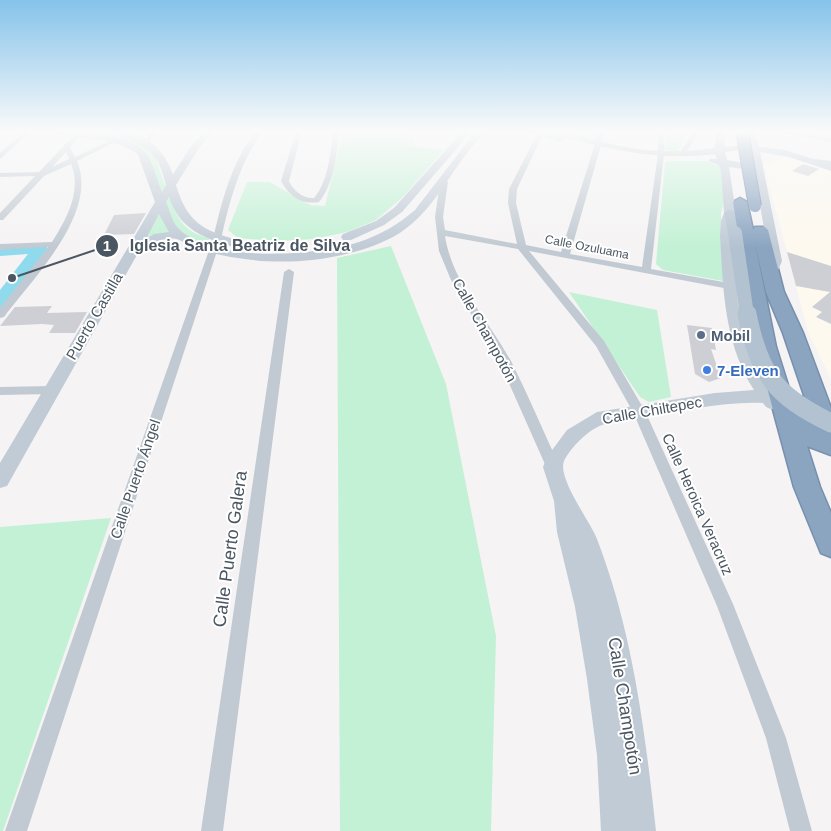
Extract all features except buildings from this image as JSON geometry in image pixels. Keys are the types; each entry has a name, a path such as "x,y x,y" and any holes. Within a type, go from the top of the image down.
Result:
{"highway":[{"path":"732,170 742,207 766,347 807,487 831,544"},
{"path":"742,170 742,207 770,274 775,292 794,337 831,439"},
{"path":"761,320 772,330 778,344 800,405 804,430 813,439 831,444"},
{"path":"794,337 804,345 831,401"}],"main road":[{"path":"148,170 168,222 178,235"},
{"path":"166,170 188,221 215,244"},
{"name":"Puerto Castilla","path":"0,480 132,251 181,170"},
{"path":"235,249 308,245 343,238 380,223 398,210 433,170"},
{"path":"132,251 158,238 178,235 262,257 331,252 358,245 391,232 408,221 428,202 453,170"},
{"path":"726,170 742,207 735,233 747,307 754,340 764,370 777,387 794,402 831,423"},
{"path":"739,170 760,177"},
{"path":"759,170 776,261 770,274"},
{"path":"742,207 727,221 729,286 733,322 738,342 749,367 767,397 787,423"},
{"name":"Calle Chiltepec","path":"715,399 743,383 748,374 749,367"},
{"name":"Calle Chiltepec","path":"553,467 556,457 564,444 584,426 597,419 715,399 749,396 767,397"},
{"name":"Calle Champotón","path":"553,467 564,501 568,532 587,607 600,679 612,755 616,831"},
{"name":"Calle Champotón","path":"564,501 585,533 609,610 635,762 641,831"}],"street":[{"path":"0,218 47,170"},
{"path":"0,175 43,174 53,170"},
{"path":"0,315 65,228 76,200 79,178 76,170"},
{"name":"Calle Puerto Ángel","path":"16,831 215,244 228,191 238,170"},
{"path":"289,170 285,181 290,191 307,201 316,200 321,194 328,170"},
{"name":"Calle Heroica Veracruz","path":"520,170 513,189 512,203 522,248 600,344 639,412 725,604 776,738 800,831"},
{"path":"565,255 589,170"},
{"path":"646,270 658,170"},
{"name":"Calle Champotón","path":"444,182 439,217 443,251 456,280 506,363 553,467"},
{"name":"Calle Ozuluama","path":"440,232 729,286"},
{"path":"0,247 54,244"},
{"name":"Calle Puerto Galera","path":"212,831 288,272"},
{"path":"0,391 51,390"}],"shaded area":[{"path":"765,170 831,171 831,380 808,332"}],"green space":[{"path":"151,170 160,170 170,199 186,227 210,239 202,243 181,234 140,242 164,203"},
{"path":"334,170 427,170 403,197 376,220 347,232 313,239 277,241 238,238 228,230 247,182 270,182 310,205 325,206"},
{"path":"664,170 722,170 726,189 721,214 723,281 663,270 656,264"},
{"path":"391,246 446,384 496,636 491,831 340,831 337,258"},
{"path":"569,292 657,310 671,397 649,402 640,397"},
{"path":"111,518 3,831 0,831 0,527"}],"waterway":[{"path":"0,251 40,249 0,302"}],"place":[{"name":"Iglesia Santa Beatriz de Silva","path":"12,278"},
{"name":"Mobil","path":"701,335"},
{"name":"7-Eleven","path":"707,370"}]}
